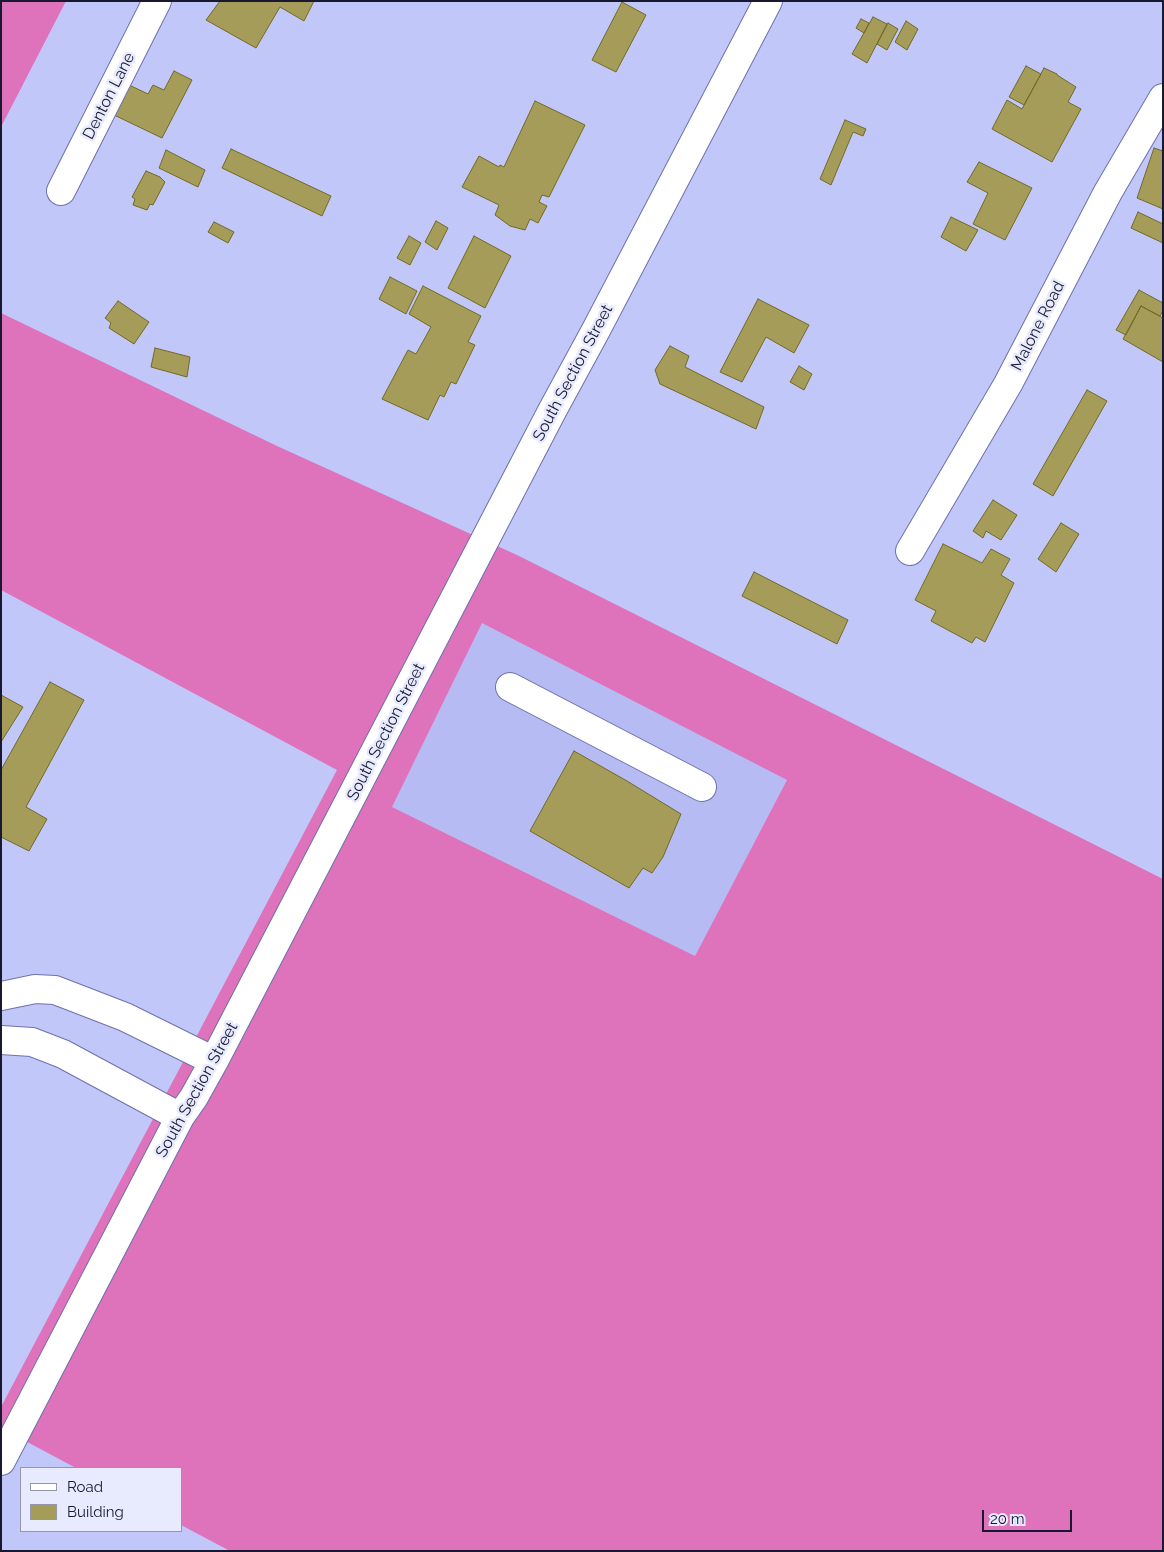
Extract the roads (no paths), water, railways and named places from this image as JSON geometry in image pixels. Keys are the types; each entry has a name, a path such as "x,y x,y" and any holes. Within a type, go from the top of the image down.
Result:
{"street":[{"name":"Denton Lane","path":"61,191 158,1"},
{"name":"South Section Street","path":"1,1462 180,1118 214,1061 768,1"},
{"name":"Malone Road","path":"910,551 1008,384 1108,192 1163,98"},
{"path":"510,687 702,787"},
{"path":"1,996 36,989 55,990 125,1016 214,1061"},
{"path":"1,1040 32,1042 63,1054 180,1118"}]}
